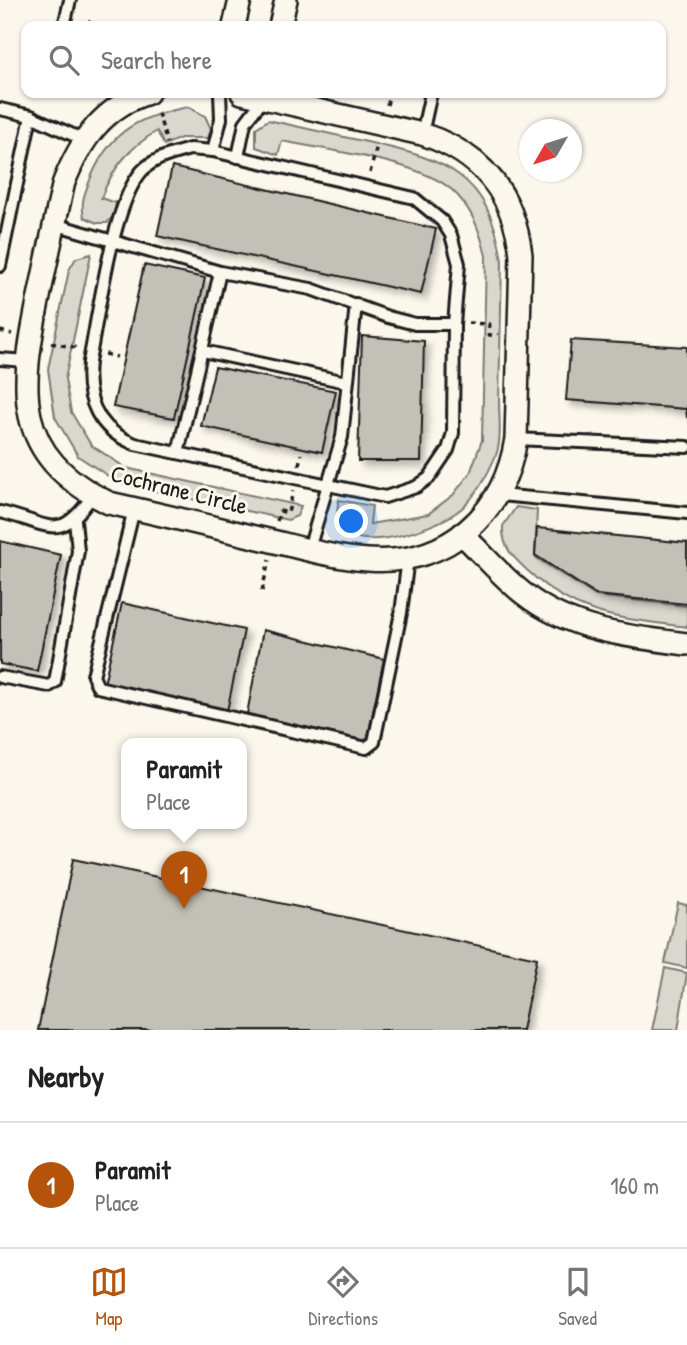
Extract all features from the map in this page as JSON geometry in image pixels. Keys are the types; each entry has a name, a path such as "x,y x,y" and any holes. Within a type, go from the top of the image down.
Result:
{"street":[{"path":"235,21 240,0"},
{"path":"281,21 286,0"},
{"name":"Cochrane Circle","path":"119,98 84,140 64,182 54,224 26,361 26,401 35,433 44,450 57,466 93,495 109,503 370,561 408,558 462,534 500,495 513,462 516,439 521,255 517,229 507,202 486,172 459,149 422,134 276,98"},
{"path":"462,534 526,595 583,626 612,634 687,645"}],"lane":[{"path":"65,21 70,0"},
{"path":"213,151 221,119 220,98"},
{"path":"238,157 245,123 262,98"},
{"path":"422,134 430,98"},
{"path":"0,109 31,116 84,140"},
{"path":"0,266 31,116"},
{"path":"190,149 238,157 414,198 442,221 457,253 459,264 454,324 453,433 440,466 416,488 392,496 369,495 328,483 178,453 119,438 95,413 88,378 89,362 114,242 139,174 168,155 190,149"},
{"path":"54,224 220,272 311,289 415,324 454,324"},
{"path":"178,453 220,272"},
{"path":"309,549 342,438 356,304"},
{"path":"203,351 346,382"},
{"path":"0,359 26,361"},
{"path":"516,439 687,447"},
{"path":"0,512 50,528 75,520 93,495"},
{"path":"500,495 687,513"},
{"path":"134,509 93,676 98,687 366,748 374,742 401,613 408,558"},
{"path":"0,677 49,686 55,682 78,551 75,520"}],"path":[{"path":"387,105 389,98"},
{"path":"158,113 167,145"},
{"path":"373,164 377,145"},
{"path":"466,323 489,324 489,335 498,335"},
{"path":"0,331 12,334"},
{"path":"51,343 83,349"},
{"path":"103,354 117,356"},
{"path":"298,471 301,454"},
{"path":"277,522 279,511 288,513 293,491"},
{"path":"262,591 268,560"}],"shaded area":[{"path":"188,107 205,116 211,129 208,138 181,138 164,145 157,131 123,159 106,187 101,198 116,203 114,215 107,223 97,223 84,217 83,201 86,191 109,146 142,120"},
{"path":"268,120 395,149 441,164 459,175 474,189 487,208 496,231 502,261 498,449 486,476 468,502 448,517 429,526 406,534 363,539 347,533 338,521 339,500 372,506 370,524 428,514 453,495 470,473 482,440 486,256 478,229 465,204 452,190 418,171 371,158 282,141 278,155 256,147 256,128"},
{"path":"91,254 65,379 71,412 91,445 126,468 301,506 297,516 288,520 119,483 78,456 55,417 48,369 69,270 76,258"},
{"path":"516,507 537,510 535,557 596,596 687,606 687,627 602,613 583,607 547,587 518,561 504,540 503,526"},
{"path":"678,903 687,905 687,968 665,963"},
{"path":"665,968 687,973 678,1030 652,1030"}],"building":[{"path":"172,167 436,229 421,294 157,236"},
{"path":"144,265 205,278 174,418 113,407"},
{"path":"362,336 424,341 421,461 358,461"},
{"path":"571,340 687,347 687,418 686,409 566,400"},
{"path":"215,367 336,391 322,452 201,426"},
{"path":"537,528 687,543 687,604 596,595 535,555"},
{"path":"0,541 61,555 37,671 0,664"},
{"path":"122,603 244,630 227,711 104,684"},
{"path":"263,630 384,659 367,741 247,714"},
{"path":"73,859 537,958 522,1030 38,1030"}],"place":[{"name":"Paramit","path":"184,909"}]}
